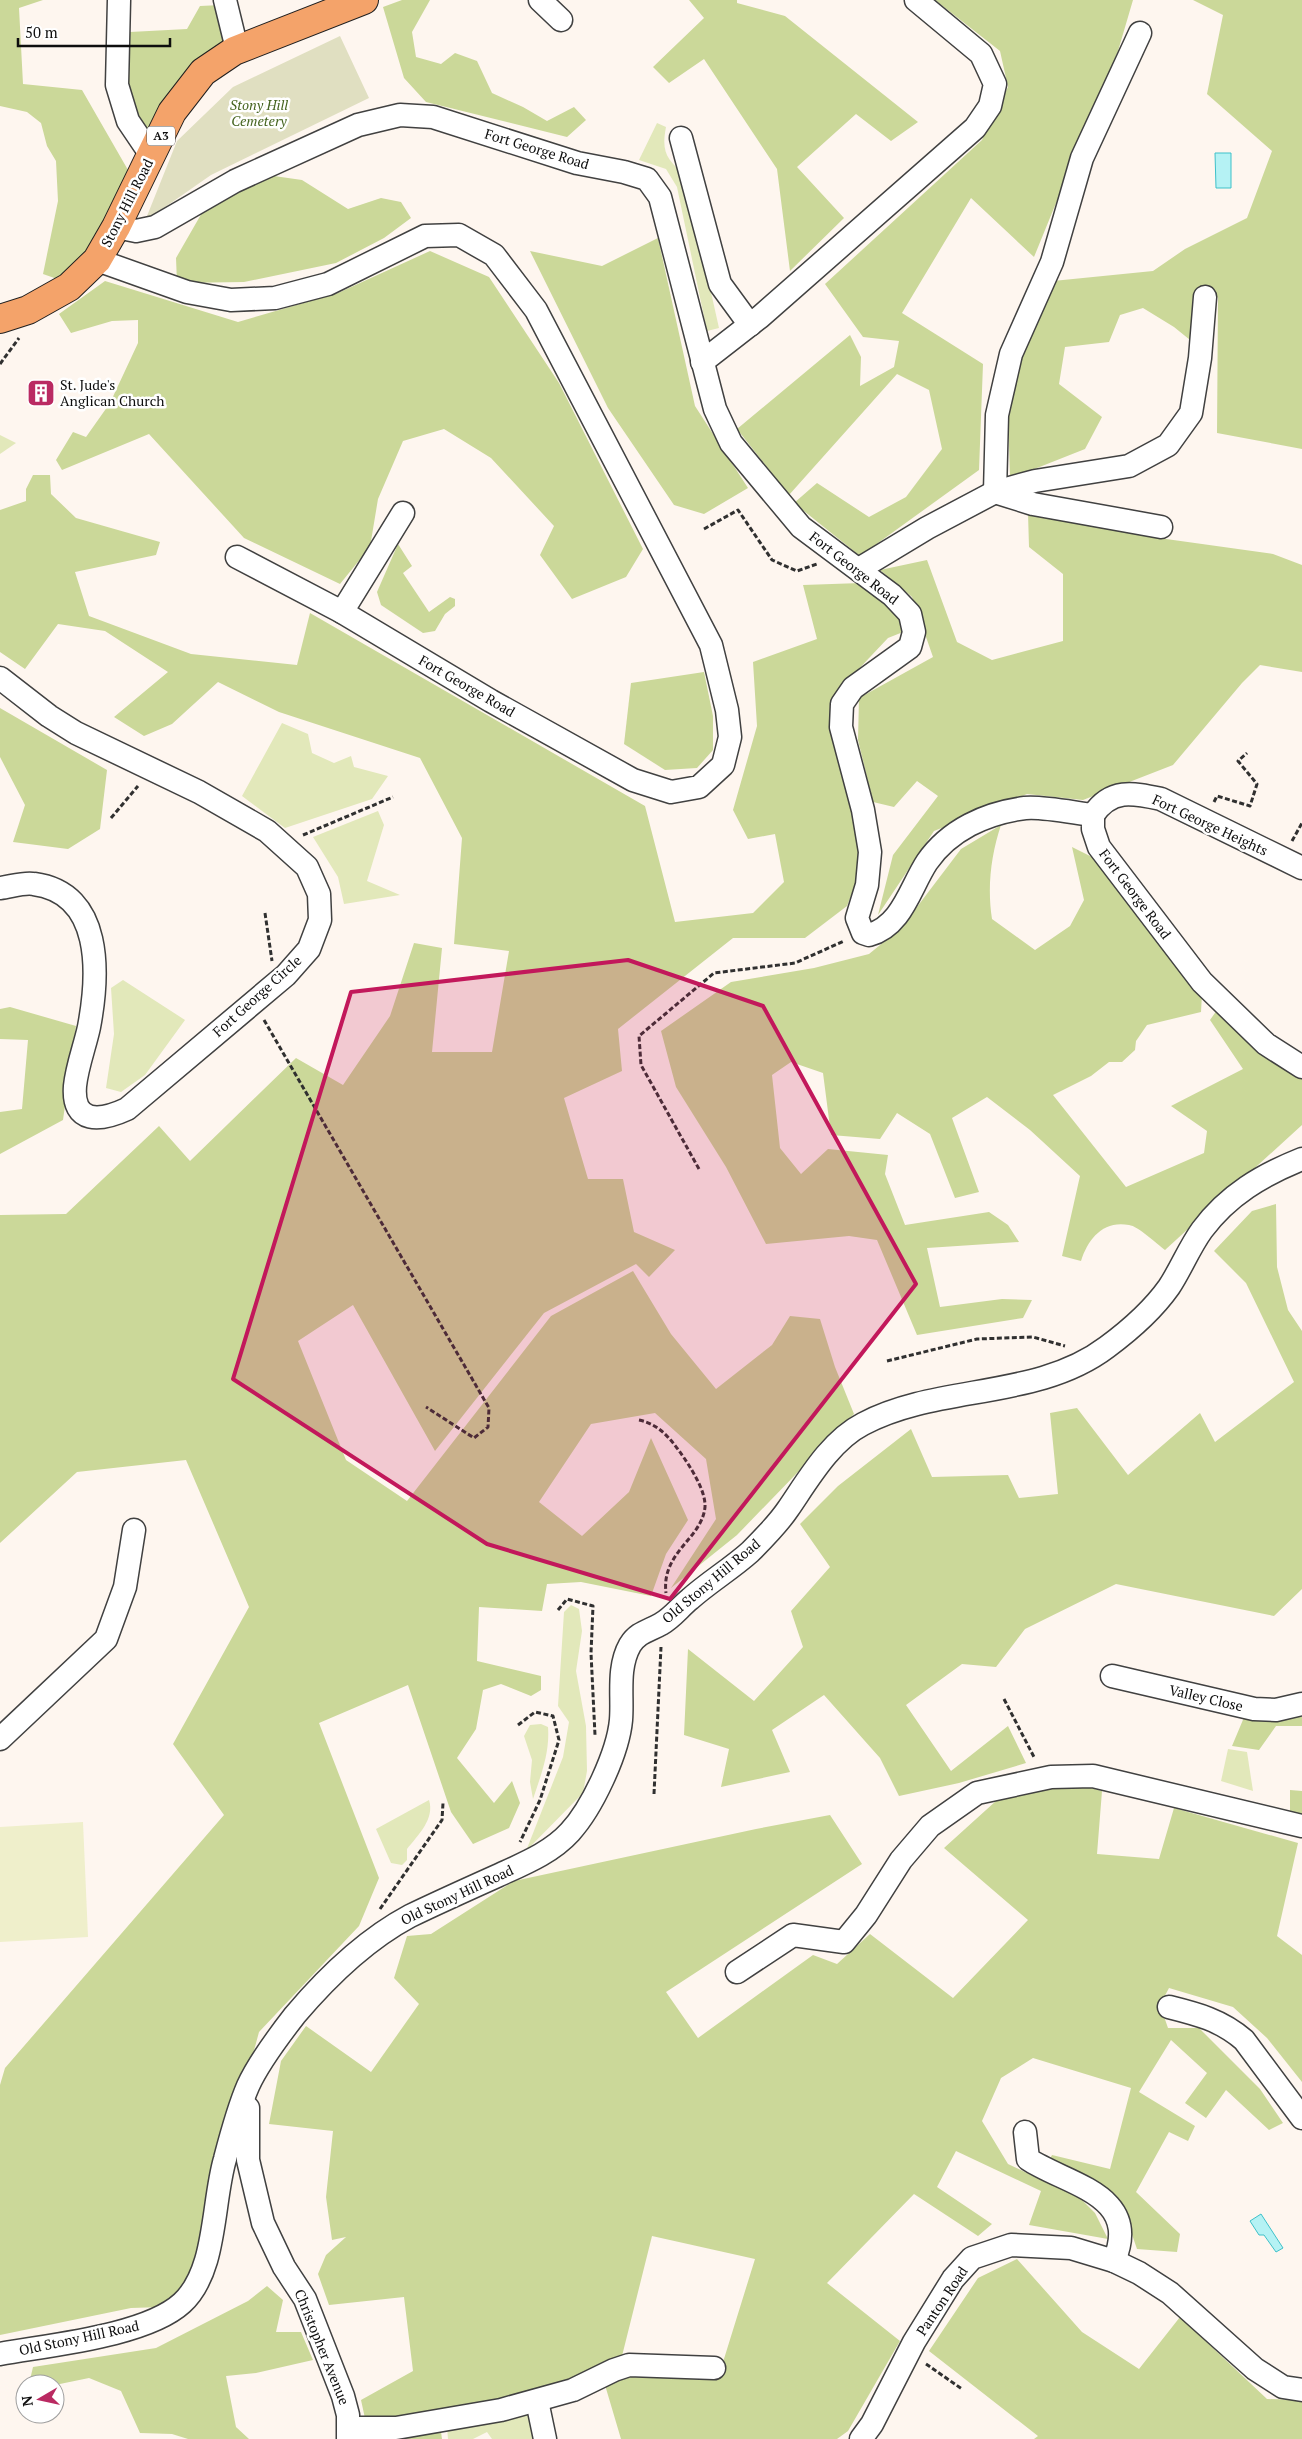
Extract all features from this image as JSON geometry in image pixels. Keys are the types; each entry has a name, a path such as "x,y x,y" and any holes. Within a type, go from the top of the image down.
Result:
{"main road":[{"name":"Stony Hill Road","path":"0,319 28,310 69,287 97,260 116,227 172,112 203,72 237,49 364,0"}],"street":[{"path":"119,0 117,85 128,121 151,155"},
{"path":"225,0 237,49"},
{"path":"540,0 561,20"},
{"path":"702,362 750,325 975,128 990,106 996,84 981,54 916,0"},
{"path":"995,492 997,415 1011,354 1052,262 1082,158 1140,32"},
{"name":"Fort George Road","path":"116,227 136,231 155,227 235,181 358,125 400,114 433,117 578,164 624,172 647,179 660,197 715,409 731,443 801,527 892,595 910,614 914,632 910,646 852,688 842,704 841,727 863,810 870,852 867,885 857,918 863,933"},
{"path":"681,138 720,284 750,325"},
{"name":"Fort George Road","path":"97,260 187,292 231,300 275,298 328,284 425,236 459,235 494,255 536,310 711,645 727,710 730,737 723,765 699,787 671,792 633,780 491,701 342,612 237,557"},
{"path":"859,569 927,528 995,492 1035,481 1129,466 1168,446 1191,413 1200,358 1205,297"},
{"path":"995,492 1033,504 1161,527"},
{"path":"342,612 403,513"},
{"name":"Fort George Circle","path":"0,678 49,716 76,733 207,797 267,831 307,867 319,894 320,920 309,949 275,984 127,1109 109,1118 92,1118 81,1112 76,1103 75,1086 89,1025 96,960 88,925 67,895 33,884 0,888"},
{"name":"Fort George Heights","path":"1094,815 1102,803 1116,796 1136,793 1161,799 1302,868"},
{"path":"863,933 869,935 886,928 904,906 927,862 949,837 974,821 1026,808 1094,815"},
{"name":"Fort George Road","path":"1094,815 1093,829 1099,847 1202,982 1266,1044 1302,1067"},
{"name":"Old Stony Hill Road","path":"0,2354 130,2330 163,2318 184,2301 196,2286 209,2246 223,2164 248,2085 293,2018 324,1982 370,1941 410,1916 540,1856 568,1835 589,1806 616,1746 621,1721 624,1660 630,1645 640,1633 666,1621 754,1547 787,1512 797,1493 835,1447 863,1423 928,1403 1022,1384 1071,1368 1097,1354 1137,1324 1158,1302 1202,1230 1224,1206 1250,1183 1302,1159"},
{"path":"0,1739 106,1639 125,1587 134,1530"},
{"name":"Valley Close","path":"1112,1676 1254,1709 1276,1710 1302,1704"},
{"path":"738,1972 793,1935 844,1942 866,1915 901,1860 930,1826 977,1793 1044,1778 1074,1776 1115,1780 1302,1826"},
{"path":"1169,2007 1216,2020 1244,2040 1302,2118"},
{"name":"Christopher Avenue","path":"248,2085 248,2160 263,2223 284,2267 305,2299 343,2396 349,2434"},
{"path":"1025,2132 1028,2159 1091,2190 1105,2201 1112,2211 1121,2237 1114,2261"},
{"name":"Panton Road","path":"861,2439 872,2424 909,2352 953,2279 972,2258 983,2252 1011,2245 1071,2248 1114,2261 1139,2273 1170,2293 1240,2356 1269,2379 1283,2387 1302,2390"},
{"path":"349,2434 501,2410 573,2390 614,2370 629,2365 714,2368"},
{"path":"537,2401 545,2439"}],"path":[{"path":"704,528 738,510 772,560 797,571 841,556"},
{"path":"1204,821 1217,796 1250,806 1257,784 1238,761 1247,752"},
{"path":"112,818 152,769"},
{"path":"281,844 393,797"},
{"path":"265,913 275,984"},
{"path":"699,1169 642,1065 639,1036 714,973 795,963 863,933"},
{"path":"253,1002 489,1408 488,1428 474,1438 426,1407"},
{"path":"887,1361 977,1339 1033,1337 1097,1354"},
{"path":"639,1420 651,1422 669,1437 696,1474 705,1506 700,1523 668,1568 654,1794"},
{"path":"558,1610 566,1599 593,1606 591,1653 596,1741"},
{"path":"1004,1699 1044,1778"},
{"path":"506,1872 540,1800 559,1740 553,1716 535,1712 518,1725"},
{"path":"370,1941 382,1905 423,1851 442,1820 443,1803"},
{"path":"909,2352 962,2388"}],"highlighted area":[{"path":"628,960 763,1006 916,1284 670,1599 487,1544 233,1379 351,992"}],"green space":[{"path":"0,0 43,0 19,8 23,84 82,90 128,170 109,215 89,253 63,281 43,274 58,201 56,161 47,146 41,123 27,112 0,106"},
{"path":"402,0 430,0 412,32 416,57 441,64 455,53 477,61 492,93 523,107 547,121 574,107 586,120 567,137 426,102 404,78 383,7"},
{"path":"689,0 737,0 737,3 785,16 918,122 891,141 856,114 797,167 844,218 790,271 777,169 704,59 669,83 653,67 704,18"},
{"path":"935,0 1133,0 1118,51 1034,257 971,198 902,313 983,364 979,470 860,556 794,503 817,483 869,517 906,497 942,449 929,390 897,374 789,495 737,429 850,335 861,357 860,386 894,367 899,341 863,337 825,284 982,140 1008,87 1000,51"},
{"path":"1193,0 1302,0 1302,449 1217,433 1218,298 1210,287 1197,296 1195,344 1174,327 1143,308 1120,315 1109,342 1065,347 1059,384 1102,417 1085,449 1037,468 1010,476 1008,415 1020,354 1053,281 1153,271 1185,249 1247,218 1272,151 1207,94 1223,15"},
{"path":"221,5 228,28 221,43 166,96 149,131 140,125 129,87 130,32 187,29 200,6"},
{"name":"Stony Hill Cemetery","path":"340,36 369,98 211,175 145,221 177,141 233,87"},
{"path":"657,123 666,127 664,143 667,155 685,176 719,328 707,331 677,187 666,169 639,160"},
{"path":"267,175 302,180 348,209 381,198 401,202 411,218 384,238 336,263 244,282 177,283 176,258 203,211"},
{"path":"658,238 695,406 748,488 704,514 674,505 608,408 530,251 602,266"},
{"path":"430,251 489,277 559,383 643,549 626,577 572,599 540,555 554,526 491,458 444,429 403,441 378,499 370,547 340,584 244,538 149,434 62,470 56,460 73,432 86,437 110,403 138,343 138,320 112,321 71,333 59,314 105,281 238,322 338,293"},
{"path":"0,435 16,443 0,454"},
{"path":"33,475 50,475 51,494 76,518 160,542 156,555 75,572 89,616 191,654 297,665 310,613 645,806 675,922 753,913 784,882 775,834 748,839 733,810 757,726 753,662 817,639 803,585 861,583 898,611 908,630 888,638 854,674 835,703 861,829 862,867 847,906 805,938 733,938 618,1029 622,1071 564,1098 588,1179 623,1179 634,1232 675,1250 649,1277 636,1264 544,1313 435,1451 353,1305 298,1341 346,1460 407,1501 551,1316 633,1271 671,1334 716,1389 772,1345 790,1316 820,1319 835,1367 854,1414 737,1535 671,1588 716,1519 706,1459 655,1413 591,1424 539,1502 582,1536 629,1492 651,1438 688,1520 666,1554 651,1596 581,1582 547,1584 542,1611 479,1607 477,1661 541,1676 541,1690 531,1696 501,1684 483,1690 476,1729 457,1758 494,1803 512,1781 520,1803 509,1828 473,1844 451,1812 408,1685 319,1723 379,1878 359,1926 259,2032 190,2287 162,2307 131,2308 0,2335 0,2085 5,2068 224,1815 173,1744 249,1607 186,1460 77,1472 0,1543 0,1215 66,1214 159,1126 190,1161 296,1058 343,1085 390,1016 414,943 442,948 432,1052 492,1052 509,951 454,944 462,838 420,758 279,712 218,682 172,724 144,736 114,717 168,672 105,631 58,624 25,669 0,652 0,510 26,501 26,489"},
{"path":"1028,513 1159,538 1273,554 1302,565 1302,672 1260,665 1242,683 1173,765 1083,800 1027,794 934,831 878,915 893,855 938,796 917,781 894,807 873,802 858,740 859,698 933,657 912,597 880,570 927,560 957,642 992,660 1063,641 1063,574 1029,547"},
{"path":"398,544 412,566 403,573 429,612 450,597 455,599 455,606 445,614 435,631 423,633 381,605 377,592"},
{"path":"704,672 713,716 713,750 697,768 665,770 624,744 631,683"},
{"path":"0,708 107,770 100,829 68,849 13,842 25,805 0,757"},
{"path":"282,723 308,734 312,753 334,763 351,756 354,767 388,776 372,799 285,828 242,796"},
{"path":"378,811 384,825 367,881 400,895 344,904 338,877 313,837"},
{"path":"1001,825 991,871 992,919 1035,950 1070,926 1084,900 1072,847 1094,858 1202,994 1201,1012 1147,1025 1136,1041 1135,1050 1122,1062 1109,1062 1091,1076 1053,1095 1126,1187 1204,1153 1207,1131 1171,1106 1243,1069 1210,1020 1217,1010 1302,1077 1302,1125 1165,1250 1133,1226 1112,1225 1104,1228 1092,1239 1081,1261 1062,1256 1080,1176 1030,1130 987,1097 952,1118 979,1192 955,1198 930,1134 897,1113 880,1139 831,1135 823,1073 791,1062 772,1075 780,1148 801,1174 828,1149 888,1155 885,1174 905,1225 989,1212 1008,1225 1019,1242 927,1248 940,1307 1002,1299 1032,1300 1023,1318 917,1335 877,1240 849,1236 766,1244 726,1167 676,1087 661,1031 731,982 814,968 869,954 901,928 961,849"},
{"path":"123,980 185,1020 145,1075 121,1092 106,1088 114,1034 111,988"},
{"path":"10,1007 76,1026 63,1120 0,1154 0,1112 22,1109 28,1040 0,1039 0,1009"},
{"path":"1276,1204 1277,1267 1288,1310 1302,1331 1302,1589 1274,1616 1116,1584 1025,1629 996,1667 962,1664 906,1705 951,1771 1008,1726 1026,1763 959,1783 899,1796 880,1758 824,1695 772,1730 790,1772 721,1787 729,1749 684,1735 688,1649 754,1701 803,1647 791,1611 830,1567 800,1524 838,1486 911,1429 932,1477 1008,1475 1019,1498 1058,1494 1050,1413 1077,1408 1128,1475 1200,1413 1215,1442 1294,1382 1246,1283 1214,1251 1252,1211"},
{"path":"571,1605 579,1609 582,1631 576,1671 586,1726 587,1771 583,1793 526,1851 563,1757 569,1722 558,1706 564,1612"},
{"path":"1245,1715 1302,1717 1302,1726 1276,1726 1259,1750 1232,1746"},
{"path":"541,1724 548,1727 548,1745 533,1799 530,1782 532,1760 524,1736 530,1725"},
{"path":"1228,1749 1247,1752 1253,1791 1221,1781"},
{"path":"1068,1782 1102,1791 1097,1854 1159,1859 1174,1808 1298,1843 1277,1936 1302,1955 1302,2082 1267,2038 1233,2007 1169,1988 1160,2005 1168,2028 1199,2028 1260,2089 1283,2123 1269,2130 1226,2090 1206,2118 1185,2103 1207,2073 1171,2040 1139,2092 1195,2126 1188,2141 1169,2132 1136,2192 1180,2234 1177,2252 1137,2249 1128,2223 1048,2163 1052,2155 1110,2169 1131,2088 1033,2058 1001,2078 982,2121 1008,2164 1080,2198 1095,2213 1108,2239 1029,2225 1041,2191 956,2151 937,2187 992,2224 978,2236 914,2194 827,2283 900,2341 848,2431 837,2439 621,2439 605,2385 641,2374 719,2375 755,2259 652,2236 621,2360 570,2384 518,2397 366,2423 361,2400 413,2371 404,2297 329,2305 318,2274 326,2255 346,2237 332,2240 326,2197 333,2131 269,2124 281,2061 306,2026 371,2072 419,2004 394,1978 407,1936 431,1934 514,1881 830,1815 862,1864 666,1992 698,2038 813,1955 837,1964 870,1934 953,1998 1028,1920 944,1848 1007,1791"},
{"path":"1290,1790 1302,1791 1302,1818 1290,1816"},
{"path":"429,1800 430,1814 428,1820 407,1849 407,1860 402,1865 391,1863 376,1829"},
{"path":"83,1822 88,1937 0,1942 0,1827"},
{"path":"1017,2259 1082,2332 1139,2369 1180,2317 1267,2399 1302,2400 1302,2439 1034,2439 1038,2436 929,2351 978,2278"},
{"path":"267,2286 283,2300 276,2332 301,2332 313,2360 256,2373 226,2376 236,2427 249,2439 188,2439 172,2434 140,2433 121,2391 89,2378 65,2383 65,2374 31,2374 33,2367 156,2348 248,2301"},
{"path":"536,2413 540,2439 492,2439 487,2432 473,2439 448,2439 447,2427"},
{"path":"441,2432 442,2439 394,2439"}],"water":[{"path":"1215,153 1231,153 1231,188 1216,188"},
{"path":"1261,2214 1283,2248 1276,2252 1264,2235 1259,2235 1250,2221"}],"place":[{"name":"St. Jude's Anglican Church","path":"41,393"}]}
